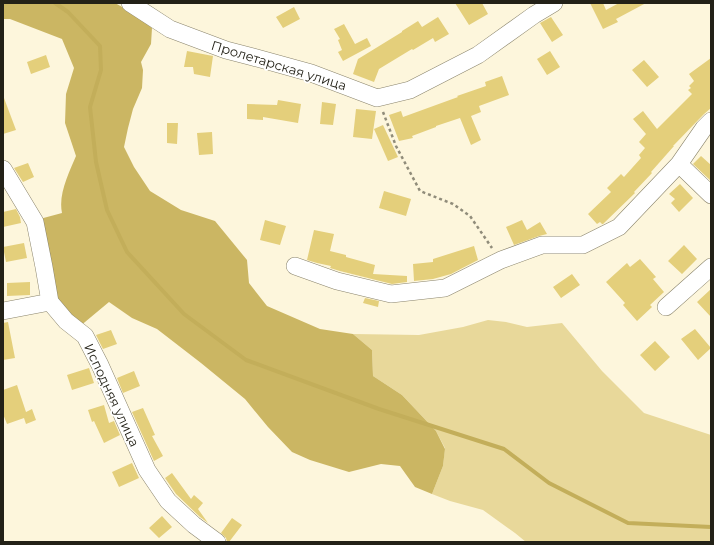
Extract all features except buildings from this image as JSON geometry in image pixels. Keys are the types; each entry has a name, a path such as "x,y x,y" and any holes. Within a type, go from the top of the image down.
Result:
{"street":[{"name":"Пролетарская улица","path":"130,3 170,29 226,50 311,73 377,98"},
{"path":"377,98 410,90 478,55 534,15 554,3"},
{"path":"296,266 337,281 392,294 445,288 501,260 542,246 583,245 619,227 679,164 704,128 711,121"},
{"path":"679,164 711,196"},
{"path":"3,169 35,222 50,302 3,311"},
{"path":"666,307 711,267"},
{"name":"Исподняя улица","path":"50,302 66,321 85,336 100,365 147,470 168,501 194,525 218,542"}],"path":[{"path":"377,98 396,146 420,191 452,204 470,216 501,260"}],"shaded area":[{"path":"3,3 115,3 133,13 152,28 151,44 141,62 143,70 142,88 133,109 124,147 134,167 150,191 181,210 215,221 247,260 249,283 267,306 320,329 353,334 372,350 373,376 402,395 436,431 445,449 443,466 432,494 415,487 400,466 381,464 349,472 310,460 292,452 268,427 245,399 157,329 132,318 109,302 79,327 53,301 36,220 62,213 61,206 63,191 67,176 76,156 65,123 66,94 74,68 62,39 10,19 3,19"},
{"path":"488,320 506,322 527,327 562,323 602,371 644,413 711,435 711,542 526,542 483,510 450,501 432,494 443,466 445,448 436,431 402,395 373,376 372,350 353,334 419,335 463,327"}],"waterway":[{"path":"55,3 68,12 100,46 101,70 90,107 96,162 107,210 127,252 184,314 246,360 379,409 504,449 549,483 628,523 711,527"}]}
